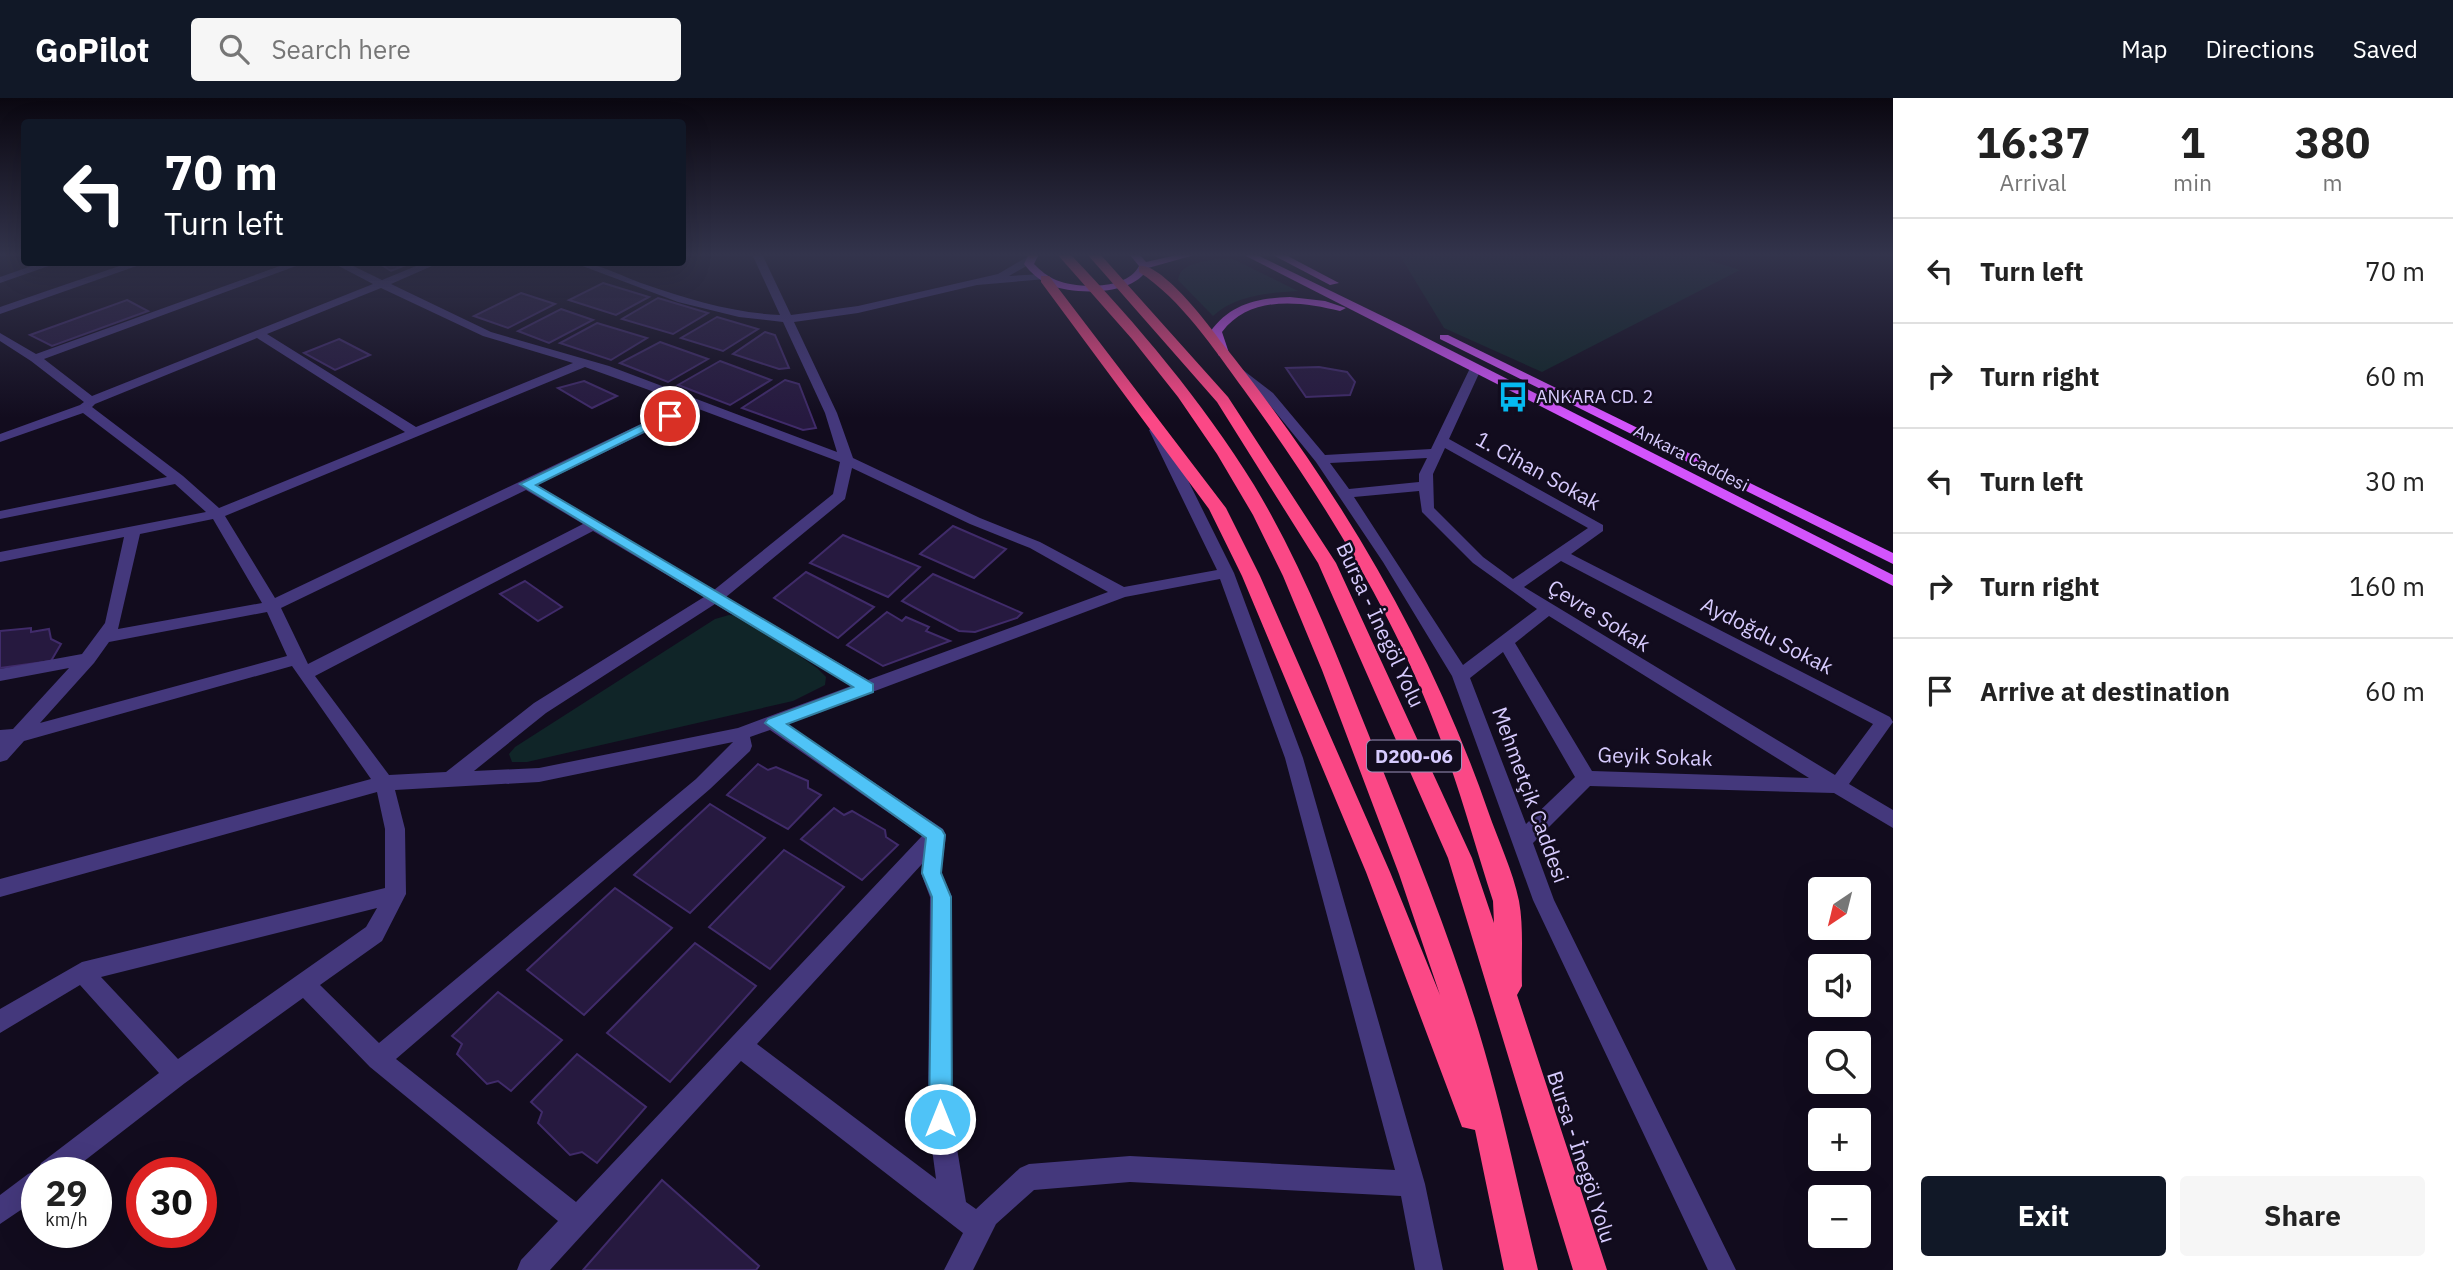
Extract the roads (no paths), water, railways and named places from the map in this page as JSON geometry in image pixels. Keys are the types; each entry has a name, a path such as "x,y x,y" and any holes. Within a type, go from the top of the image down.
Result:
{"highway":[{"path":"1066,309 1217,508 1251,576 1378,872 1502,1190"},
{"name":"D200-06","path":"1114,309 1176,383 1245,485 1283,556 1321,639 1408,863 1461,1018 1521,1270"},
{"name":"Bursa - İnegöl Yolu","path":"1144,309 1223,400 1327,563 1460,858 1590,1270"},
{"path":"1186,309 1239,373 1296,450 1387,598 1450,733 1506,901 1509,1012"}],"main road":[{"path":"1223,353 1216,332 1226,317 1253,309"},
{"path":"1341,309 1404,330"},
{"name":"Ankara Caddesi","path":"1360,309 1893,581"},
{"name":"Ankara Caddesi","path":"1387,309 1893,559"}],"street":[{"path":"35,358 172,309"},
{"path":"0,438 325,309"},
{"path":"431,309 487,334 584,363 847,460 975,521 1035,545 1122,593"},
{"path":"718,309 785,319 850,309"},
{"path":"450,779 540,708 714,598 785,544 840,496 847,460 831,413 781,309"},
{"path":"260,335 416,433"},
{"path":"0,336 35,358 217,514 272,606 300,666 384,783 395,829 395,894 374,934 176,1075 69,1157"},
{"path":"0,557 217,514 584,363"},
{"path":"1346,494 1426,486 1426,474 1476,367"},
{"name":"Mehmetçik Caddesi","path":"1239,373 1269,396 1321,459 1461,676 1545,900 1722,1270"},
{"path":"104,637 272,606 694,404"},
{"path":"1146,411 1226,573 1294,758 1412,1184 1429,1270"},
{"path":"1321,459 1439,447"},
{"name":"1. Cihan Sokak","path":"1439,447 1598,528 1513,587"},
{"path":"0,515 178,479"},
{"path":"526,484 867,688"},
{"name":"Çevre Sokak","path":"1426,486 1427,509 1478,560 1513,587 1893,820"},
{"path":"8,736 300,666 593,525"},
{"path":"0,755 8,736 88,659 113,624 133,531"},
{"name":"Aydoğdu Sokak","path":"1559,554 1884,722 1838,786"},
{"path":"0,888 384,783 539,775 740,734 1122,593 1226,573"},
{"path":"1461,676 1548,609"},
{"name":"Geyik Sokak","path":"1505,641 1587,778 1838,786"},
{"path":"0,675 88,659"},
{"path":"774,723 936,835"},
{"path":"378,1059 704,784 743,746 740,734"},
{"path":"1522,841 1587,778"},
{"path":"531,1270 936,835"},
{"path":"936,835 931,873 942,897 940,1119 954,1209"},
{"path":"0,1022 82,972 163,949 395,894"},
{"path":"82,972 176,1075"},
{"path":"304,984 378,1059 576,1219"},
{"path":"739,1045 979,1229"},
{"path":"958,1270 987,1215 1029,1177 1130,1170 1412,1184"},
{"path":"0,1211 21,1195"}],"place":[{"name":"ANKARA CD. 2","path":"1513,397"}]}
